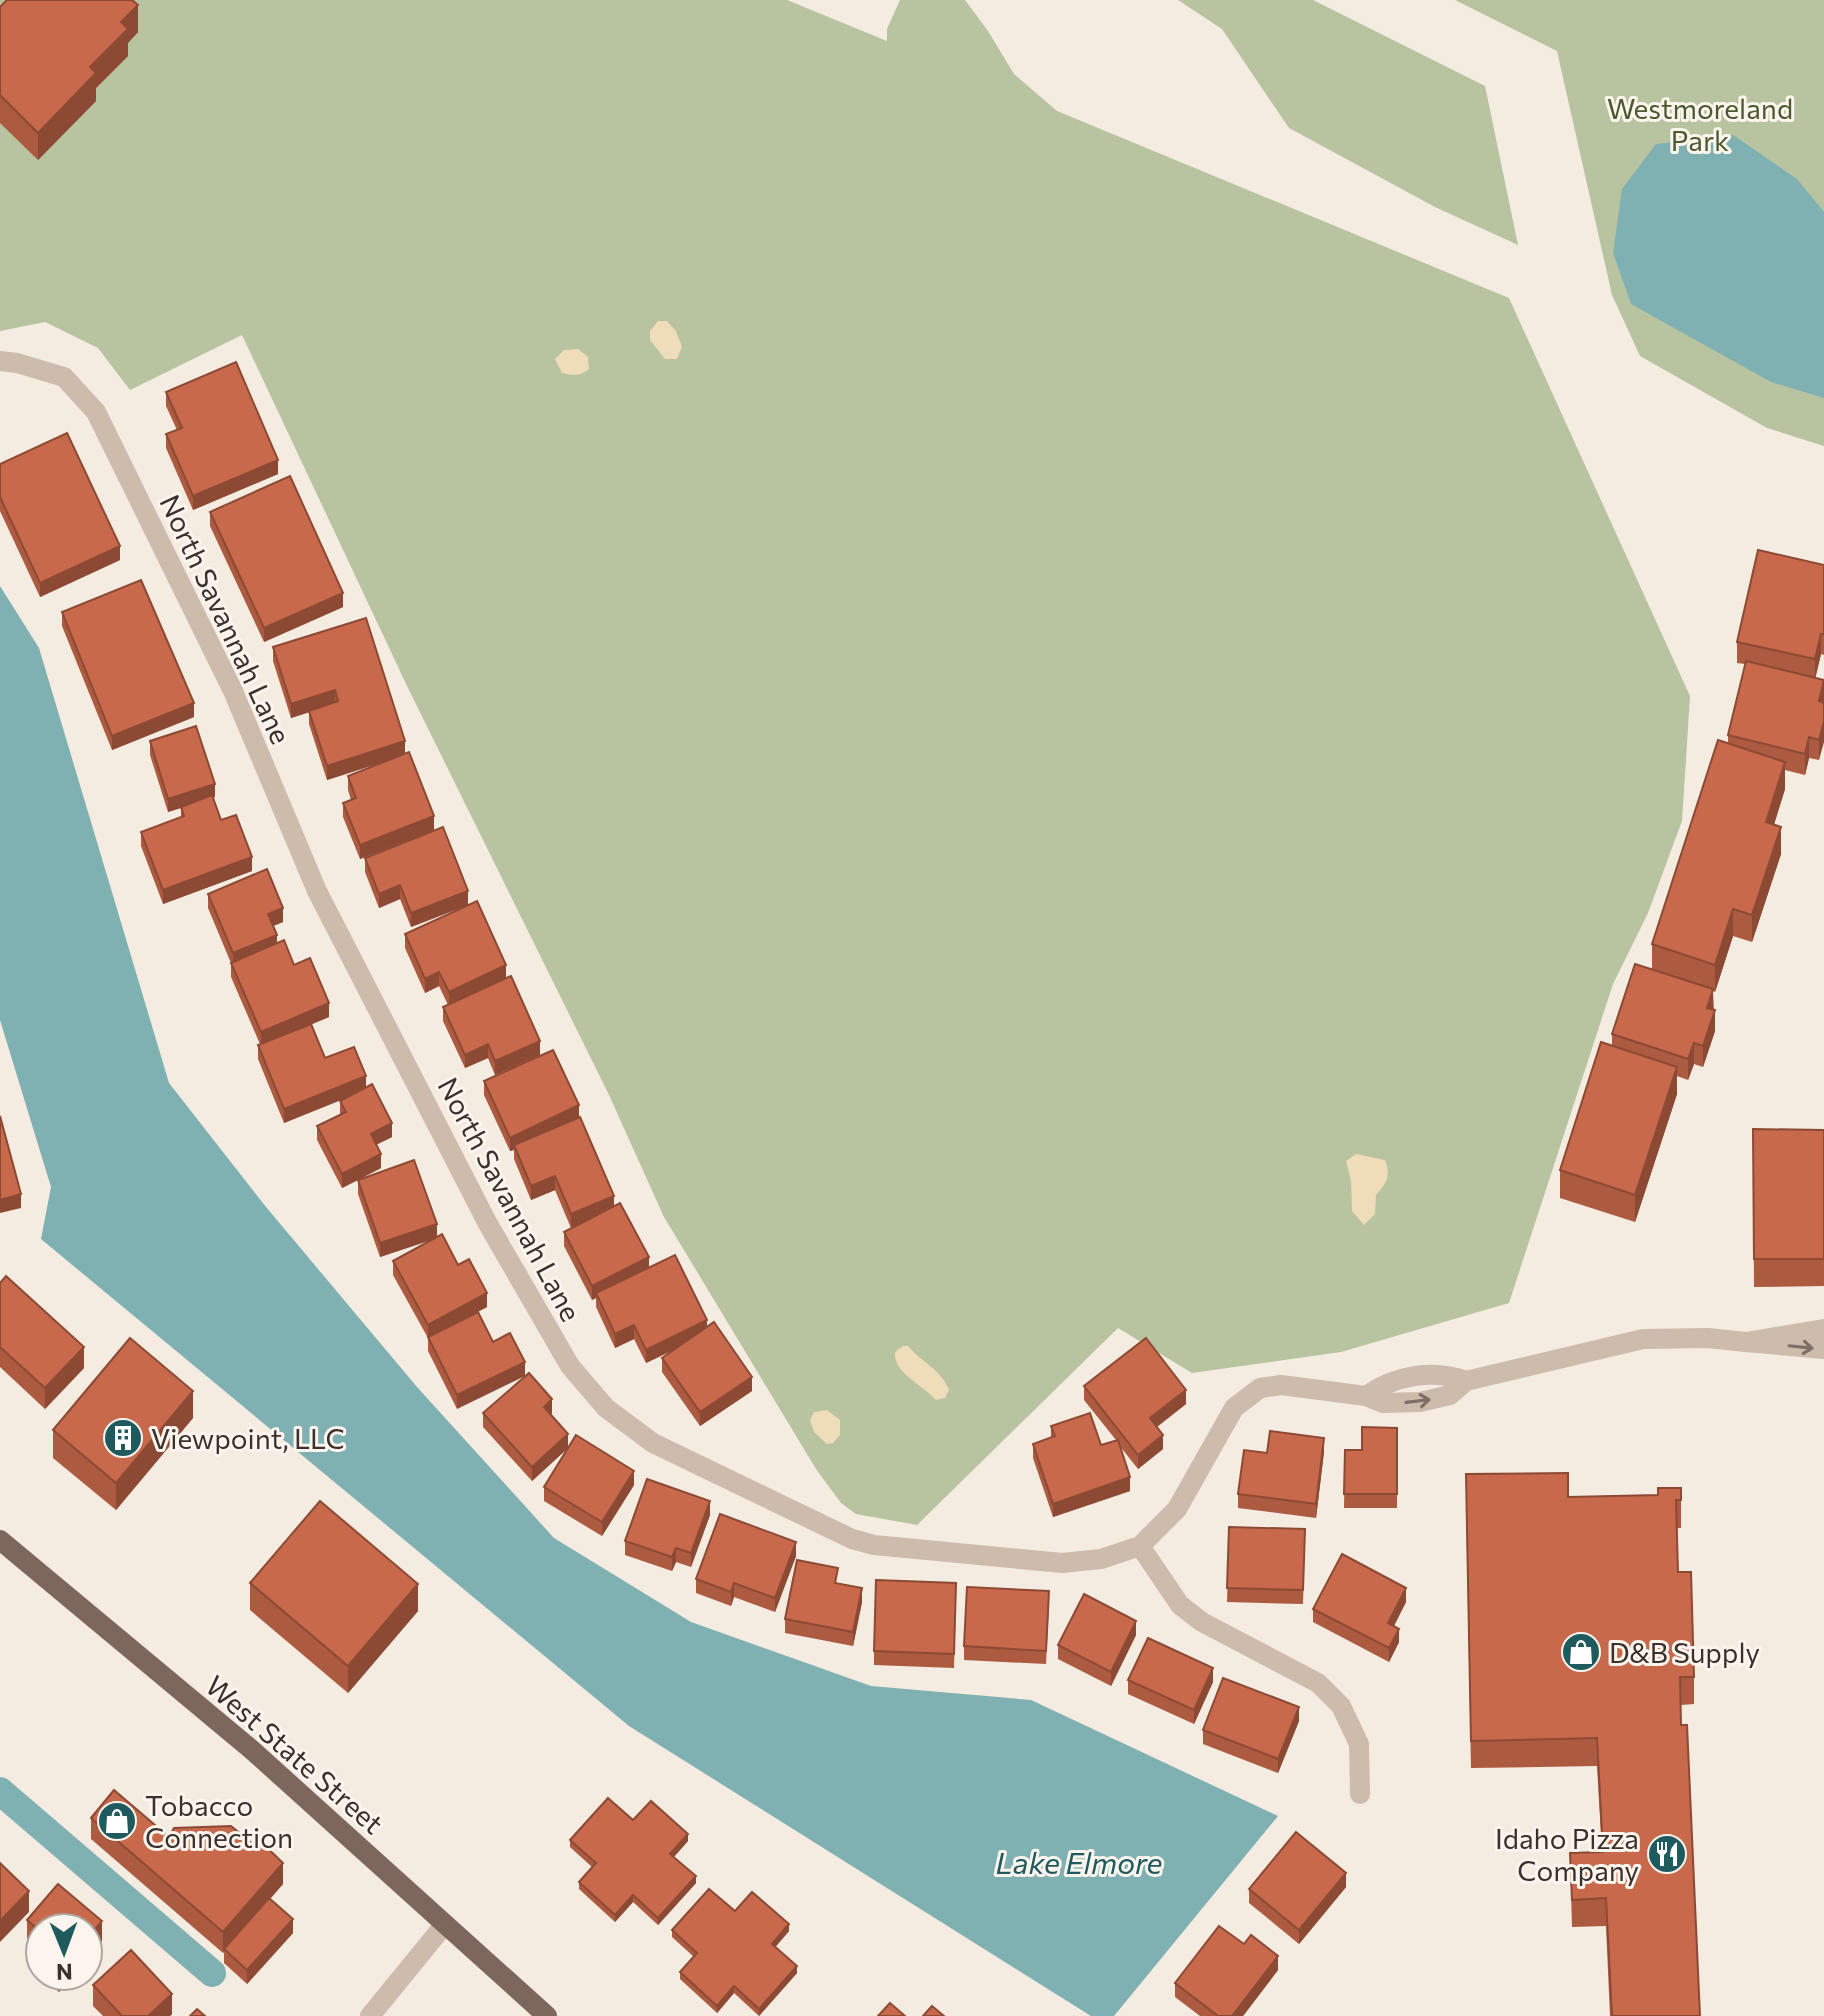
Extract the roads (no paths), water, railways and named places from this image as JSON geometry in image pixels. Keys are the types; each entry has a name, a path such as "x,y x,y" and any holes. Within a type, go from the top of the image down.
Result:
{"main road":[{"name":"West State Street","path":"0,1540 252,1750 547,2016"}],"street":[{"name":"North Savannah Lane","path":"0,361 64,377 96,412 233,691 317,891 488,1224 570,1366 606,1408 653,1443 831,1531 874,1545 1062,1563 1101,1559 1140,1546 1177,1509 1234,1408 1260,1388 1281,1385 1366,1396 1383,1403 1420,1402 1450,1395 1466,1381 1643,1339 1708,1338 1746,1342"},
{"path":"1746,1342 1824,1329"},
{"path":"1746,1342 1824,1349"},
{"path":"1140,1546 1180,1605 1202,1622 1318,1683 1341,1706 1359,1744 1360,1794"},
{"path":"370,2016 445,1924"}],"water":[{"path":"1733,135 1797,179 1824,212 1824,398 1771,382 1631,304 1613,253 1622,189 1656,144"},
{"name":"Lake Elmore","path":"0,586 39,648 169,1083 266,1207 417,1387 554,1538 691,1622 871,1686 1031,1700 1278,1816 1114,2016 1091,2016 629,1726 41,1239 51,1187 0,1020"}],"waterway":[{"path":"0,1791 212,1973"}],"place":[{"name":"Viewpoint, LLC","path":"123,1438"},
{"name":"D&B Supply","path":"1581,1652"},
{"name":"Tobacco Connection","path":"117,1821"},
{"name":"Idaho Pizza Company","path":"1667,1854"}],"park label":[{"name":"Westmoreland Park","path":"1700,124"}]}
